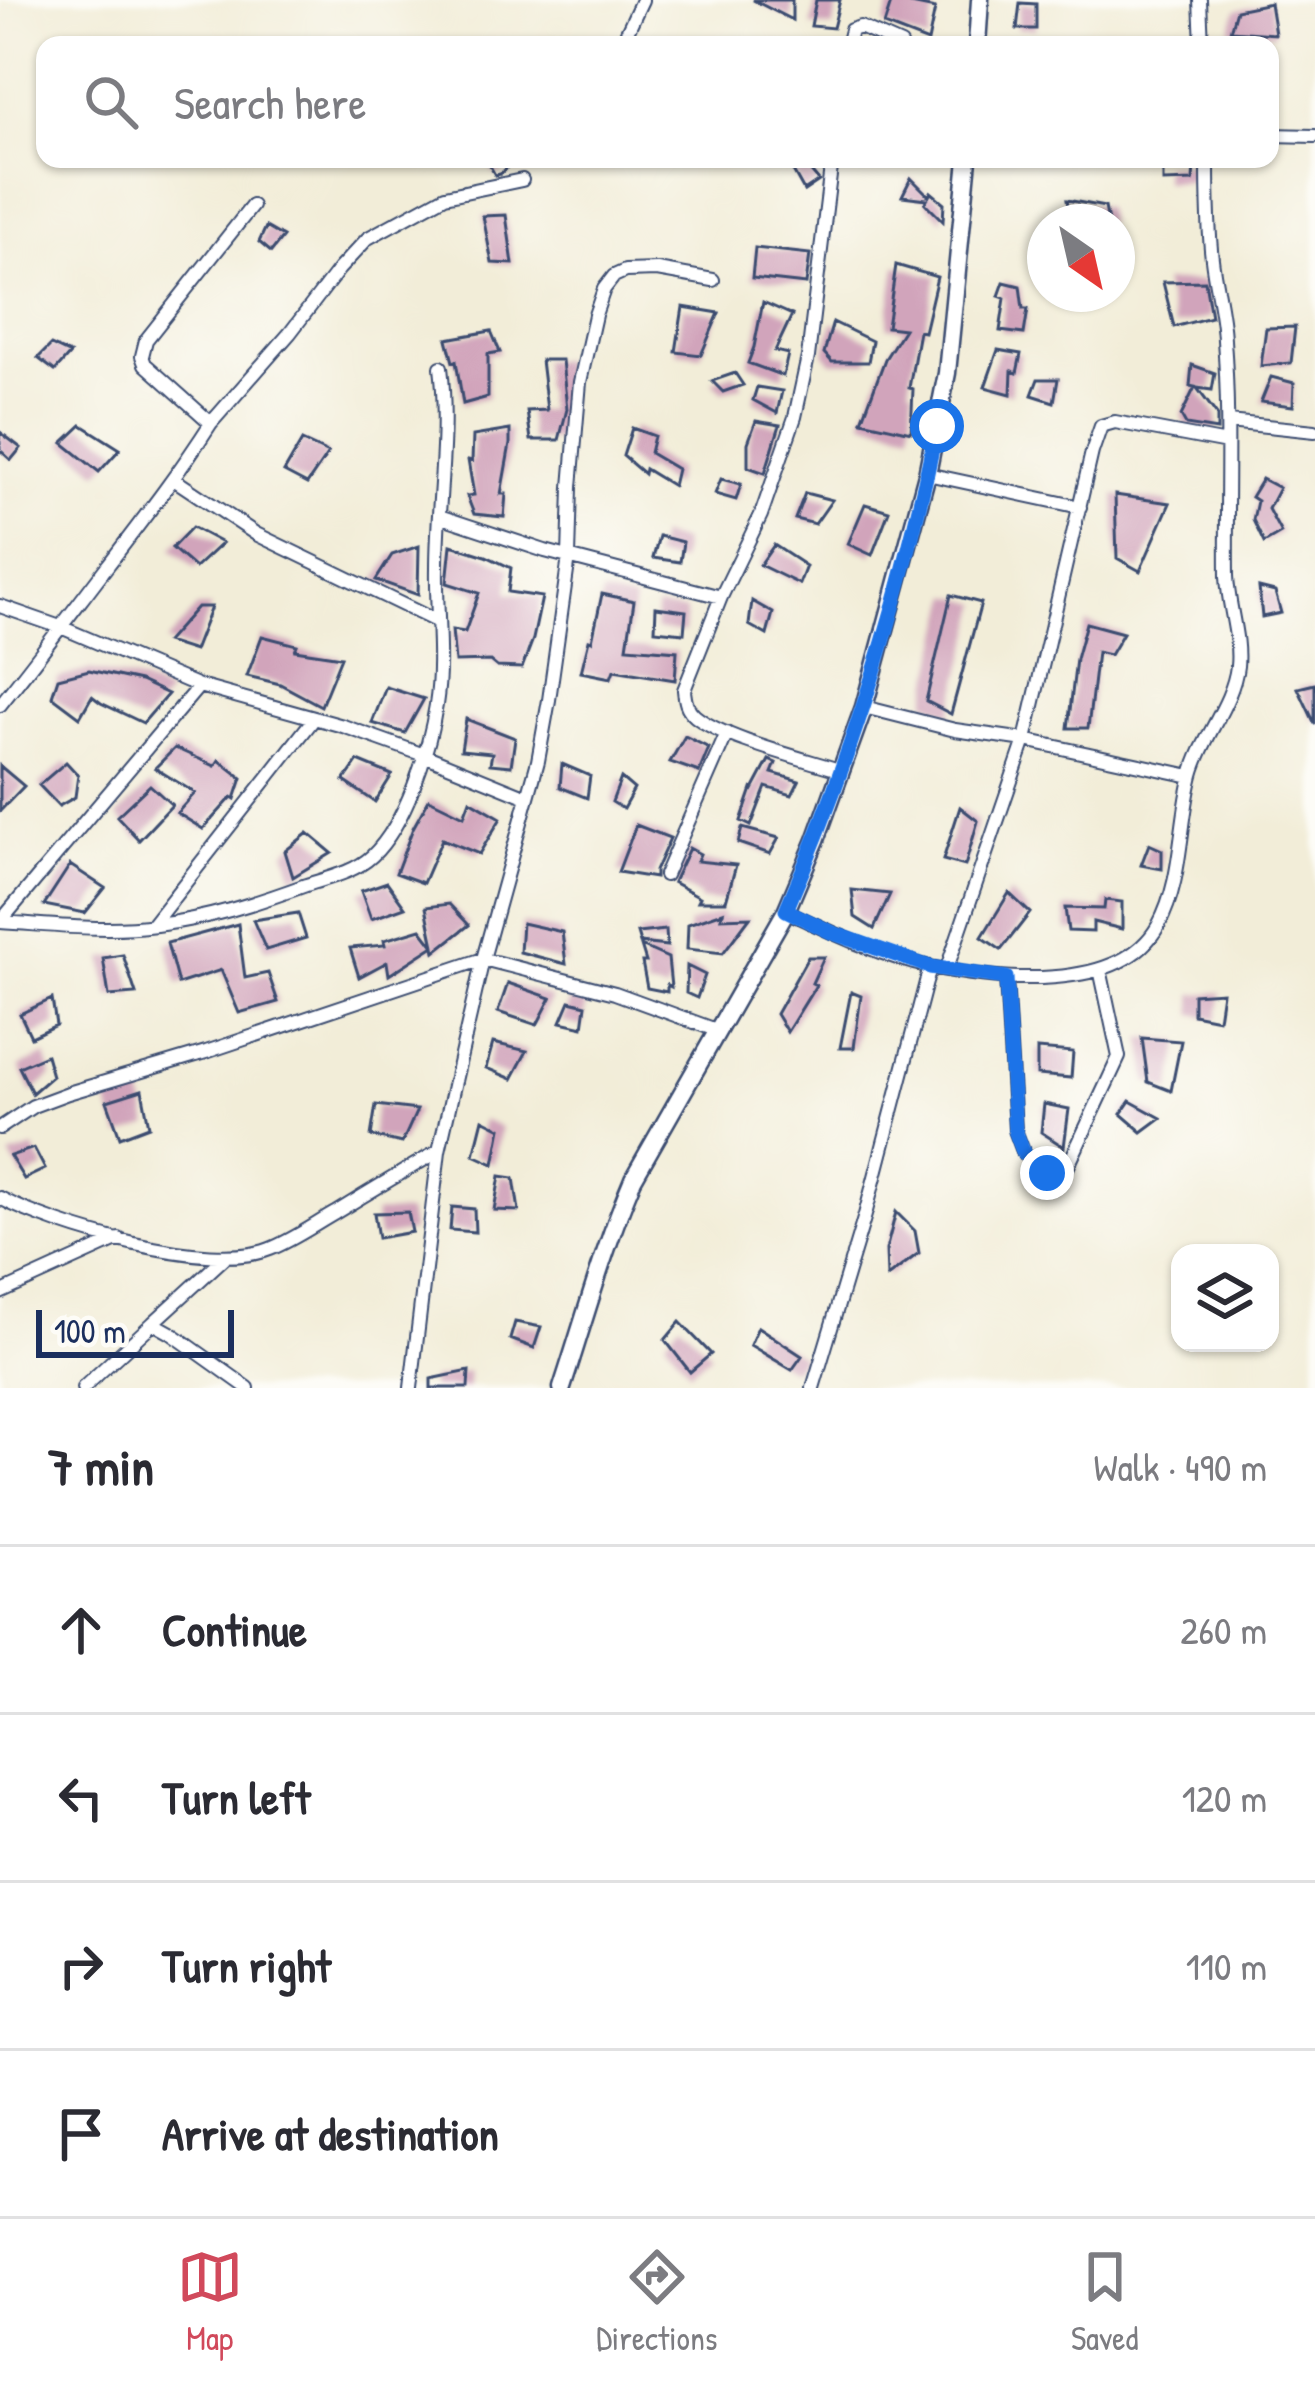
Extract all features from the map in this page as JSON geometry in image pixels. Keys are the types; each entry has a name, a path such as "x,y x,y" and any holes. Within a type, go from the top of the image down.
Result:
{"main road":[{"path":"977,36 980,0"},
{"path":"562,1388 620,1209 652,1143 786,910 864,707 927,474 947,373 967,168"}],"street":[{"path":"626,34 642,0"},
{"path":"1200,0 1202,36"},
{"path":"850,36 860,28 879,36"},
{"path":"1279,135 1315,136"},
{"path":"831,168 808,357 795,417 761,515 721,597 684,697 697,717 727,734 842,771"},
{"path":"786,910 833,933 930,967 1006,978 1100,969 1142,945 1159,924 1170,896 1191,776 1237,670 1227,581 1223,324 1212,260 1208,168"},
{"path":"0,705 175,480 211,423 368,238 445,196 522,180"},
{"path":"211,423 145,364 143,350 146,340 252,206"},
{"path":"411,1388 439,1151 483,959 538,761 549,700 569,557 580,382 595,315 604,289 614,276 626,271 657,270 713,280"},
{"path":"0,922 71,928 152,926 256,903 371,857 400,816 436,710 445,402 441,367"},
{"path":"947,968 1025,740 1101,426 1107,422 1227,443"},
{"path":"1228,422 1315,431"},
{"path":"927,474 1080,507"},
{"path":"175,480 256,534 436,620"},
{"path":"439,516 721,597"},
{"path":"0,607 63,628 199,686 343,726 527,797"},
{"path":"0,922 199,686"},
{"path":"864,707 955,730 1191,776"},
{"path":"152,926 313,720"},
{"path":"665,875 727,734"},
{"path":"0,1127 33,1106 68,1093 483,959 615,993 716,1030"},
{"path":"813,1388 877,1172 930,967"},
{"path":"1006,978 1015,1130 1024,1154 1053,1175 1068,1166 1120,1057 1100,969"},
{"path":"0,1198 32,1214 176,1253 248,1256 271,1249 439,1151"},
{"path":"0,1293 119,1239"},
{"path":"83,1388 224,1258"},
{"path":"153,1323 245,1387"}],"building":[{"path":"753,0 792,0 792,20"},
{"path":"816,0 840,0 833,28 811,26"},
{"path":"892,0 935,9 929,36 912,36 884,25"},
{"path":"1020,3 1036,4 1036,29 1017,29"},
{"path":"1270,3 1275,34 1230,31 1236,10"},
{"path":"791,168 808,168 819,181 804,191"},
{"path":"1163,168 1194,168 1193,181 1163,182"},
{"path":"911,178 944,203 943,221 925,203 927,199 902,196"},
{"path":"506,215 513,264 492,263 483,216"},
{"path":"266,227 283,237 271,252 259,242"},
{"path":"755,248 810,254 806,284 752,278"},
{"path":"896,265 937,277 924,332 919,331 909,388 913,389 911,432 862,421 885,359 904,329 887,327"},
{"path":"1205,281 1211,317 1174,327 1163,282"},
{"path":"1004,282 1020,286 1028,312 1024,334 1000,331 1005,298 999,296"},
{"path":"763,302 792,315 775,351 788,354 783,376 748,363"},
{"path":"683,307 719,313 701,355 676,352"},
{"path":"833,322 872,341 868,362 832,362 824,353"},
{"path":"1295,327 1291,363 1261,366 1266,328"},
{"path":"491,331 500,352 488,354 488,397 463,404 447,339"},
{"path":"51,345 70,354 55,371 38,358"},
{"path":"998,350 1021,354 1017,373 1012,371 1011,394 985,387"},
{"path":"541,360 562,360 567,409 559,440 531,440 527,411 547,410"},
{"path":"1192,365 1215,373 1212,390 1197,388 1217,415 1217,430 1186,425 1181,416 1195,387 1190,386"},
{"path":"735,373 743,385 723,392 712,381"},
{"path":"1271,377 1294,383 1293,406 1261,402"},
{"path":"1038,379 1058,379 1054,402 1032,395"},
{"path":"757,387 782,391 777,413 753,400"},
{"path":"756,421 780,425 765,473 748,467 748,443"},
{"path":"82,425 120,449 99,472 63,443"},
{"path":"632,428 654,436 650,453 677,469 673,486 645,469 644,474 623,456"},
{"path":"510,430 501,494 506,494 504,517 474,514 467,496 474,495 468,460 472,461 473,436"},
{"path":"0,432 21,448 11,460 0,450"},
{"path":"302,441 328,453 307,484 284,472"},
{"path":"721,479 741,484 736,500 715,494"},
{"path":"1262,479 1279,488 1268,509 1281,533 1264,543 1253,520 1257,501 1251,497"},
{"path":"805,493 832,500 815,524 795,519"},
{"path":"1115,495 1170,503 1140,571 1117,558"},
{"path":"865,504 889,511 872,555 848,544"},
{"path":"192,527 222,543 195,568 172,548"},
{"path":"659,536 683,542 680,562 653,558"},
{"path":"451,545 511,568 508,592 542,597 522,668 497,667 490,661 455,662 452,630 465,632 479,593 447,583"},
{"path":"774,545 806,566 799,584 760,565"},
{"path":"419,546 418,595 376,580 392,555"},
{"path":"1259,588 1275,592 1281,613 1262,617"},
{"path":"602,594 634,601 627,647 677,651 675,680 614,670 611,678 581,672"},
{"path":"951,595 981,603 951,714 926,701"},
{"path":"752,601 773,613 767,635 749,625"},
{"path":"197,607 211,607 194,651 166,642"},
{"path":"656,607 686,611 684,633 655,630"},
{"path":"1086,623 1123,633 1110,655 1097,652 1088,728 1068,728 1076,659"},
{"path":"262,636 297,645 295,650 341,657 321,706 280,684 247,676"},
{"path":"89,670 140,681 168,694 143,723 92,696 80,717 52,696 58,678"},
{"path":"1315,684 1315,724 1298,688"},
{"path":"386,687 424,699 405,733 372,723"},
{"path":"466,719 515,738 511,766 490,764 492,753 461,750"},
{"path":"685,736 709,748 699,772 670,762"},
{"path":"175,748 215,766 219,760 242,778 235,799 203,829 177,813 195,793 155,768"},
{"path":"769,760 776,763 772,773 799,781 792,795 766,787 751,826 741,821"},
{"path":"358,761 392,775 375,802 344,781"},
{"path":"66,762 78,775 75,797 59,806 39,785"},
{"path":"562,764 590,776 587,798 560,787"},
{"path":"0,766 24,786 0,811"},
{"path":"621,778 634,789 623,809 612,802"},
{"path":"150,785 172,805 139,840 117,816"},
{"path":"429,799 464,816 470,800 501,818 479,854 442,839 423,883 396,873"},
{"path":"960,807 978,821 965,866 943,860"},
{"path":"636,825 670,838 655,878 618,872"},
{"path":"742,828 779,838 770,854 738,843"},
{"path":"308,833 332,853 293,877 285,851"},
{"path":"1149,844 1162,850 1162,869 1141,865"},
{"path":"689,848 700,854 697,861 736,865 726,901 698,901 700,897 673,882"},
{"path":"70,865 105,888 85,913 44,905"},
{"path":"387,882 405,907 371,919 361,891"},
{"path":"852,890 890,894 874,929 855,917"},
{"path":"1009,893 1030,913 1001,950 982,937"},
{"path":"1105,900 1122,902 1122,929 1093,922 1093,932 1068,931 1065,908 1104,909"},
{"path":"449,904 469,925 435,952 426,907"},
{"path":"723,912 721,918 750,917 723,953 687,949 688,924"},
{"path":"298,913 306,938 266,950 253,920"},
{"path":"522,923 562,932 566,964 520,952"},
{"path":"238,924 245,978 268,973 278,1002 239,1013 221,970 178,984 167,943"},
{"path":"421,929 434,946 389,975 387,962 359,977 350,948 385,945 384,940"},
{"path":"666,930 667,946 640,943 637,933"},
{"path":"641,946 668,958 671,987 667,985 667,992 647,988"},
{"path":"123,955 136,994 109,996 103,958"},
{"path":"808,957 824,957 812,983 816,985 787,1032 776,1014"},
{"path":"687,966 705,975 697,998 686,993"},
{"path":"508,983 551,998 537,1025 498,1012"},
{"path":"851,992 861,996 854,1048 840,1048"},
{"path":"1222,992 1218,1019 1193,1014 1193,994"},
{"path":"52,999 56,1025 31,1037 20,1014"},
{"path":"570,1001 586,1005 583,1027 561,1022"},
{"path":"1142,1038 1181,1041 1171,1091 1148,1082"},
{"path":"493,1043 527,1051 512,1079 486,1068"},
{"path":"1037,1049 1073,1052 1071,1078 1037,1075"},
{"path":"46,1055 52,1076 32,1093 19,1067"},
{"path":"142,1090 149,1126 120,1137 107,1101"},
{"path":"1130,1101 1161,1118 1142,1132 1121,1114"},
{"path":"1044,1104 1069,1109 1064,1147 1041,1132"},
{"path":"376,1105 417,1110 402,1143 371,1136"},
{"path":"483,1119 501,1128 494,1164 474,1155"},
{"path":"34,1148 45,1169 24,1179 10,1156"},
{"path":"500,1176 514,1178 519,1211 494,1210"},
{"path":"452,1207 474,1209 475,1232 450,1230"},
{"path":"408,1212 412,1232 378,1238 374,1213"},
{"path":"896,1212 915,1231 919,1253 887,1277 886,1250"},
{"path":"515,1322 541,1327 534,1348 510,1339"},
{"path":"680,1322 711,1354 690,1372 665,1340"},
{"path":"758,1327 802,1356 792,1370 750,1345"},
{"path":"469,1371 468,1388 431,1388 431,1379"}],"route":[{"path":"937,426 864,707 786,910 833,933 930,967 1006,978 1015,1130 1024,1154 1047,1173"}]}
